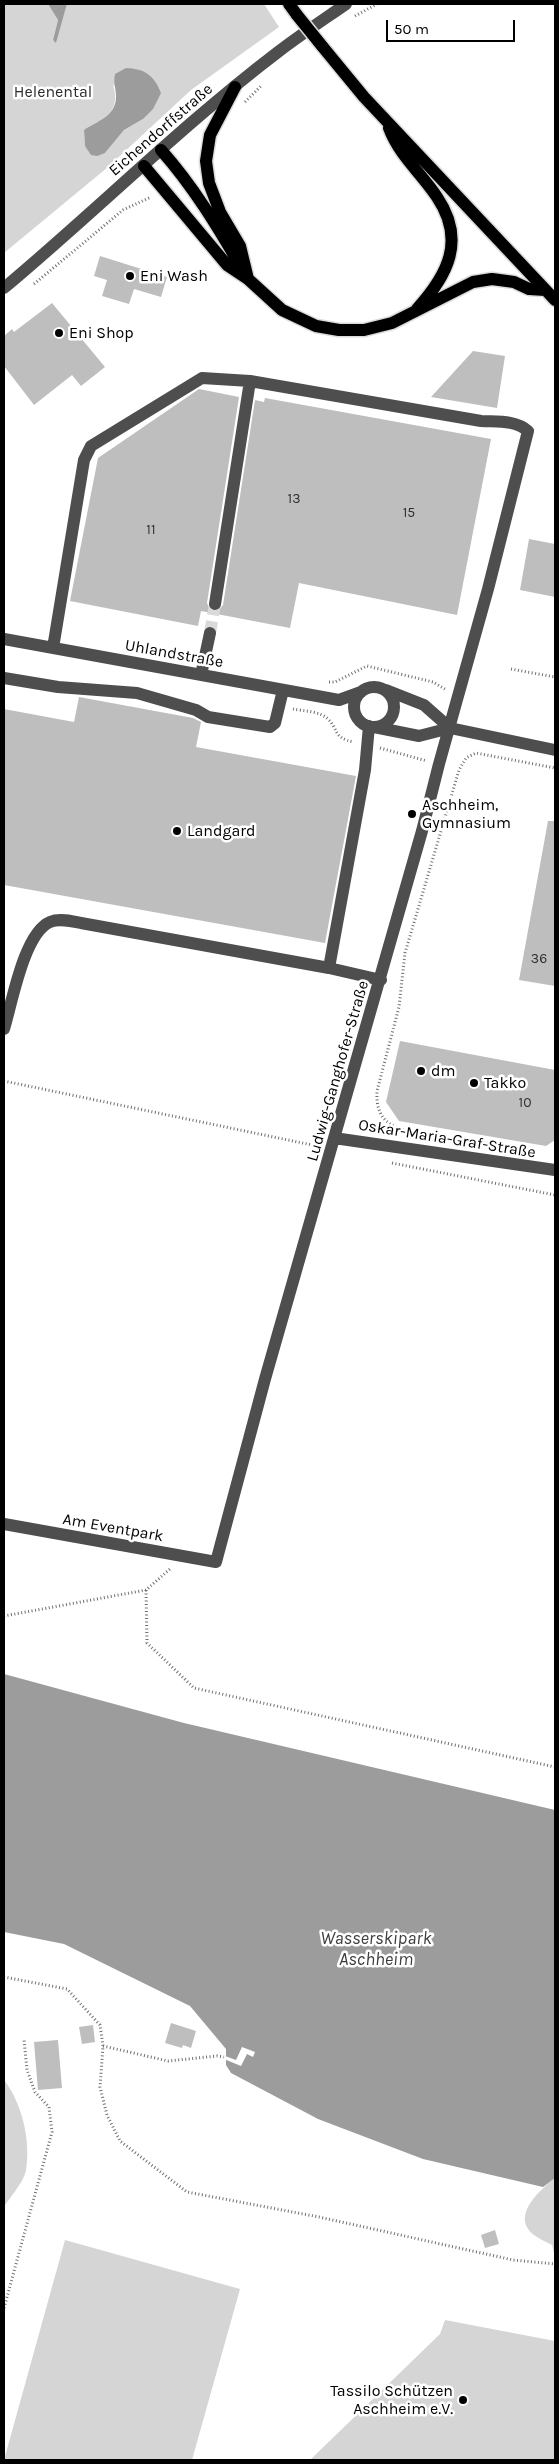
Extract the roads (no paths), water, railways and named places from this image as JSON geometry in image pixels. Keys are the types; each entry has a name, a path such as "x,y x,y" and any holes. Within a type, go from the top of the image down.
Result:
{"main road":[{"path":"289,4 387,122 555,300"},
{"path":"235,87 210,135 206,161 209,183 220,212 240,246 248,279"},
{"path":"387,122 395,143 444,209 451,236 451,254 444,274 434,290 414,313"},
{"path":"161,150 181,172 224,237 248,279"},
{"path":"144,166 227,265 248,279 282,310 298,319 339,330 364,330 414,313 473,282 492,279 514,282 529,289 546,290"}],"street":[{"name":"Eichendorffstraße","path":"4,288 235,87 278,52 346,4"},
{"path":"53,648 84,460 91,446 202,378 250,381 215,604"},
{"name":"Ludwig-Ganghofer-Straße","path":"216,1562 268,1370 381,980 488,589 528,431 521,425 512,423 481,421 250,381"},
{"path":"201,675 210,633"},
{"name":"Uhlandstraße","path":"4,638 339,700 372,687 424,705 450,728"},
{"path":"4,678 58,688 137,693 196,710 208,717 270,727 274,723 282,690"},
{"path":"329,968 371,727 384,724 393,712 391,697 384,690"},
{"path":"358,719 354,705 361,692"},
{"name":"Uhlandstraße","path":"339,700 358,719 371,727 419,736 450,728 555,750"},
{"path":"4,1029 29,946 38,930 51,921 81,922 329,968 381,980"},
{"name":"Oskar-Maria-Graf-Straße","path":"333,1144 554,1171"},
{"name":"Am Eventpark","path":"4,1524 216,1562"}],"water":[{"path":"48,4 67,4 56,43 53,40 58,20"},
{"path":"126,68 148,74 152,77 161,93 153,109 143,119 124,130 105,153 97,156 91,155 85,146 84,130 105,117 113,109 116,97 115,74"},
{"name":"Wasserskipark Aschheim","path":"4,1674 184,1723 555,1810 555,2178 543,2187 423,2159 318,2119 231,2073 226,2065 226,2049 190,2006 64,1944 4,1932"}],"tunnel":[{"path":"210,633 215,604"}],"place":[{"name":"Eni Wash","path":"130,276"},
{"name":"Eni Shop","path":"59,333"},
{"name":"Aschheim, Gymnasium","path":"412,814"},
{"name":"Landgard","path":"177,831"},
{"name":"dm","path":"421,1071"},
{"name":"Takko","path":"474,1083"},
{"name":"Tassilo Schützen Aschheim e.V.","path":"463,2400"}],"park label":[{"name":"Helenental","path":"53,92"}]}
